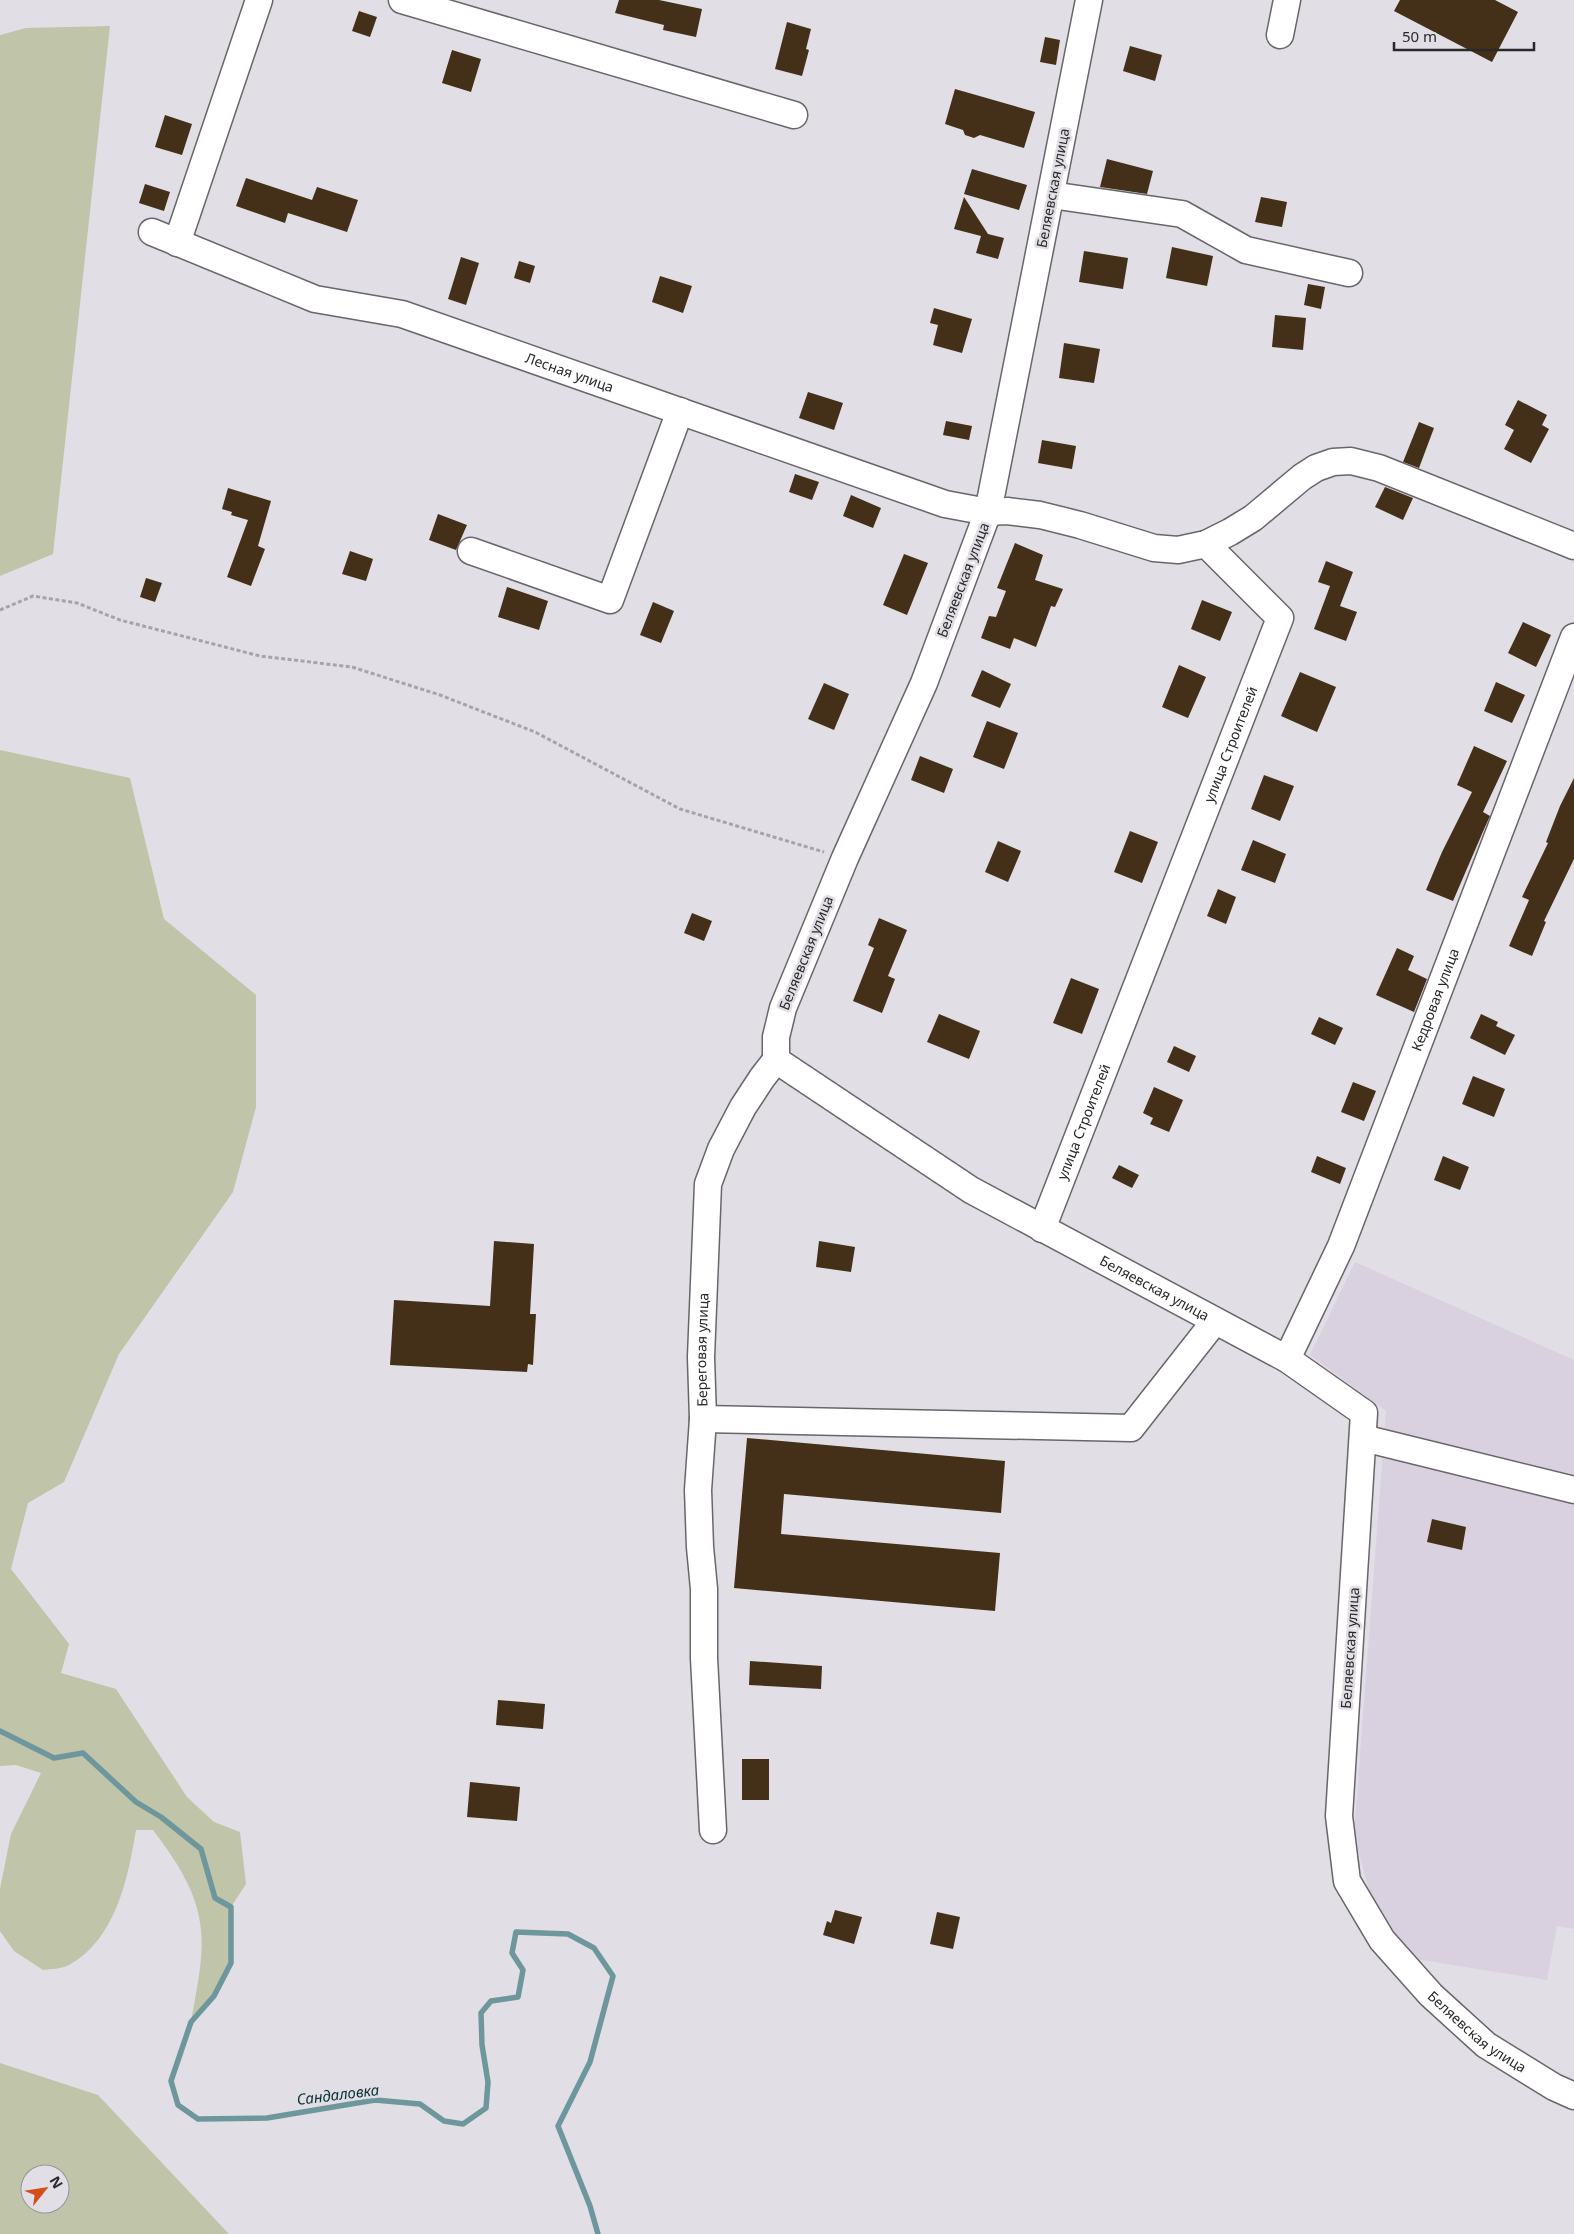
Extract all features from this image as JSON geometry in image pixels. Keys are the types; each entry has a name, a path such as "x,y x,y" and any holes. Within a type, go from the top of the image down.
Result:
{"street":[{"path":"178,243 259,0"},
{"path":"402,0 794,115"},
{"name":"Беляевская улица","path":"1089,0 990,504 924,683 845,858 783,1008 776,1037 776,1060 971,1190 1042,1230 1288,1359 1364,1413 1339,1816 1347,1880 1382,1940 1431,1995 1486,2045 1554,2087 1574,2096"},
{"path":"1280,35 1287,0"},
{"path":"1051,195 1182,214 1246,250 1349,273"},
{"name":"Лесная улица","path":"152,232 315,299 402,314 946,504 990,504 1007,511 1040,515 1080,525 1154,548 1178,550 1206,544"},
{"path":"471,551 610,600 680,411"},
{"path":"1206,544 1253,518 1302,477 1316,468 1333,462 1352,461 1379,468 1574,546"},
{"name":"улица Строителей","path":"1042,1230 1280,618 1206,544"},
{"name":"Кедровая улица","path":"1288,1359 1341,1246 1574,637"},
{"name":"Береговая улица","path":"713,1830 704,1658 704,1589 700,1548 698,1490 703,1419 701,1357 708,1184 721,1149 744,1107 776,1060"},
{"path":"703,1419 1131,1428 1215,1321"},
{"path":"1363,1438 1574,1490"}],"path":[{"path":"0,610 33,596 77,603 120,620 260,656 352,667 440,694 536,732 680,809 845,858"}],"shaded area":[{"path":"1355,1262 1574,1360 1574,1929 1557,1926 1547,1980 1415,1959 1374,1909 1354,1834 1386,1411 1310,1355"}],"green space":[{"path":"110,26 53,554 0,576 0,35 26,28"},
{"path":"0,750 130,778 164,919 256,995 256,1107 233,1192 119,1354 64,1482 28,1503 11,1569 69,1644 61,1673 116,1689 187,1797 214,1822 240,1832 246,1884 231,1907 231,1963 214,1996 191,2022 199,1976 202,1941 199,1916 184,1877 153,1830 136,1830 124,1887 109,1924 85,1954 69,1965 43,1970 14,1951 0,1931 0,1889 11,1834 41,1773 16,1765 0,1766"},
{"path":"0,2063 98,2095 229,2234 0,2234"}],"building":[{"path":"619,0 659,0 702,9 696,37 663,30 664,25 615,13"},
{"path":"1400,0 1495,0 1518,12 1492,62 1394,11"},
{"path":"359,11 377,17 370,37 352,31"},
{"path":"787,22 811,29 806,49 809,50 802,76 775,69"},
{"path":"1045,37 1060,40 1056,65 1040,62"},
{"path":"1130,46 1162,55 1155,81 1123,71"},
{"path":"452,50 481,59 471,92 442,83"},
{"path":"955,89 1035,112 1024,148 980,135 974,138 965,135 963,130 945,124"},
{"path":"165,115 192,124 182,155 155,147"},
{"path":"1107,159 1153,171 1147,194 1100,187"},
{"path":"972,169 1027,185 1019,210 964,194"},
{"path":"246,178 312,200 317,187 358,200 347,232 288,213 285,223 236,206"},
{"path":"145,184 170,192 164,211 139,203"},
{"path":"964,197 988,234 1004,238 998,259 976,253 981,236 954,229"},
{"path":"1261,197 1287,202 1282,227 1255,222"},
{"path":"1172,247 1213,256 1207,286 1166,278"},
{"path":"1084,251 1128,258 1123,289 1079,282"},
{"path":"461,257 479,263 466,305 448,299"},
{"path":"519,261 535,266 530,283 514,278"},
{"path":"660,276 692,286 683,313 652,302"},
{"path":"1308,284 1325,287 1321,309 1304,305"},
{"path":"934,308 972,319 962,353 933,345 938,325 930,323"},
{"path":"1275,315 1306,318 1303,350 1272,347"},
{"path":"1064,343 1100,349 1094,383 1059,378"},
{"path":"808,392 843,403 834,430 799,418"},
{"path":"1518,400 1547,415 1542,425 1549,429 1531,463 1504,449 1514,430 1505,425"},
{"path":"946,421 972,426 969,440 943,435"},
{"path":"1419,422 1434,428 1419,468 1403,462"},
{"path":"1042,440 1076,446 1072,469 1038,463"},
{"path":"795,474 819,482 812,500 789,492"},
{"path":"1385,487 1413,498 1403,520 1375,507"},
{"path":"228,488 271,501 258,546 265,549 251,586 227,577 248,520 231,515 232,512 222,509"},
{"path":"851,495 881,508 873,528 843,516"},
{"path":"438,514 467,525 456,550 429,540"},
{"path":"1015,543 1043,555 1035,580 1063,589 1055,607 1051,606 1036,647 1014,638 1010,649 981,638 989,616 996,617 1006,591 997,588"},
{"path":"350,551 373,559 366,581 342,574"},
{"path":"904,554 928,563 907,615 883,605"},
{"path":"1326,561 1353,572 1340,606 1357,612 1346,641 1314,629 1330,586 1318,582"},
{"path":"146,578 162,583 155,602 140,597"},
{"path":"507,587 548,601 539,630 498,617"},
{"path":"1202,600 1232,612 1220,641 1191,629"},
{"path":"653,602 674,611 661,643 640,635"},
{"path":"1523,622 1551,635 1536,667 1508,653"},
{"path":"1179,665 1206,677 1188,718 1162,707"},
{"path":"982,670 1011,684 1000,708 971,696"},
{"path":"1300,672 1336,687 1317,732 1281,716"},
{"path":"1496,682 1525,695 1512,723 1484,711"},
{"path":"824,683 849,694 834,730 808,719"},
{"path":"987,721 1018,733 1004,769 973,757"},
{"path":"1474,746 1507,761 1483,812 1490,816 1453,901 1426,890 1442,852 1472,792 1457,785"},
{"path":"920,756 953,769 944,793 911,780"},
{"path":"1264,775 1294,786 1280,821 1251,809"},
{"path":"1574,778 1574,859 1544,921 1546,922 1532,956 1509,946 1529,900 1522,897 1548,843 1546,842 1560,806"},
{"path":"1130,831 1158,842 1142,883 1114,872"},
{"path":"1253,840 1286,854 1275,883 1241,870"},
{"path":"998,841 1021,851 1008,882 985,872"},
{"path":"1218,889 1236,897 1226,924 1207,916"},
{"path":"692,913 712,921 704,941 684,933"},
{"path":"879,918 907,930 888,976 895,979 882,1013 853,1001 874,948 868,945"},
{"path":"1397,948 1414,956 1408,970 1427,979 1414,1012 1376,995"},
{"path":"1071,978 1099,989 1082,1034 1053,1023"},
{"path":"939,1014 980,1031 969,1059 927,1042"},
{"path":"1481,1014 1498,1022 1496,1026 1515,1035 1505,1055 1470,1038"},
{"path":"1319,1017 1343,1028 1335,1045 1311,1034"},
{"path":"1174,1046 1196,1056 1189,1072 1167,1062"},
{"path":"1473,1076 1505,1089 1494,1117 1462,1104"},
{"path":"1353,1082 1376,1091 1364,1121 1341,1112"},
{"path":"1154,1087 1183,1100 1169,1132 1150,1124 1153,1118 1143,1113"},
{"path":"1317,1156 1346,1168 1340,1184 1311,1172"},
{"path":"1443,1156 1469,1167 1460,1190 1434,1180"},
{"path":"1119,1165 1139,1175 1132,1188 1112,1178"},
{"path":"494,1241 534,1244 530,1314 536,1314 533,1365 528,1364 527,1372 390,1365 394,1300 490,1306"},
{"path":"819,1241 855,1247 851,1272 816,1267"},
{"path":"747,1438 1005,1461 1001,1513 784,1494 781,1534 1000,1553 995,1611 734,1588"},
{"path":"1432,1519 1466,1527 1462,1550 1427,1542"},
{"path":"750,1661 822,1666 821,1689 749,1685"},
{"path":"498,1700 545,1704 543,1729 496,1725"},
{"path":"742,1759 769,1759 769,1800 742,1800"},
{"path":"470,1782 520,1787 517,1821 467,1817"},
{"path":"835,1910 862,1917 854,1944 823,1935 827,1921 831,1923"},
{"path":"937,1912 960,1917 953,1949 930,1944"}],"waterway":[{"name":"Сандаловка","path":"0,1731 54,1758 83,1753 136,1802 161,1817 201,1849 215,1898 231,1907 231,1963 214,1996 191,2022 171,2081 178,2105 198,2119 267,2118 375,2100 420,2104 444,2121 463,2124 486,2108 488,2082 482,2045 481,2013 491,2001 518,1997 523,1970 512,1953 516,1932 568,1934 594,1948 613,1976 590,2062 558,2126 590,2206 598,2234"}]}
